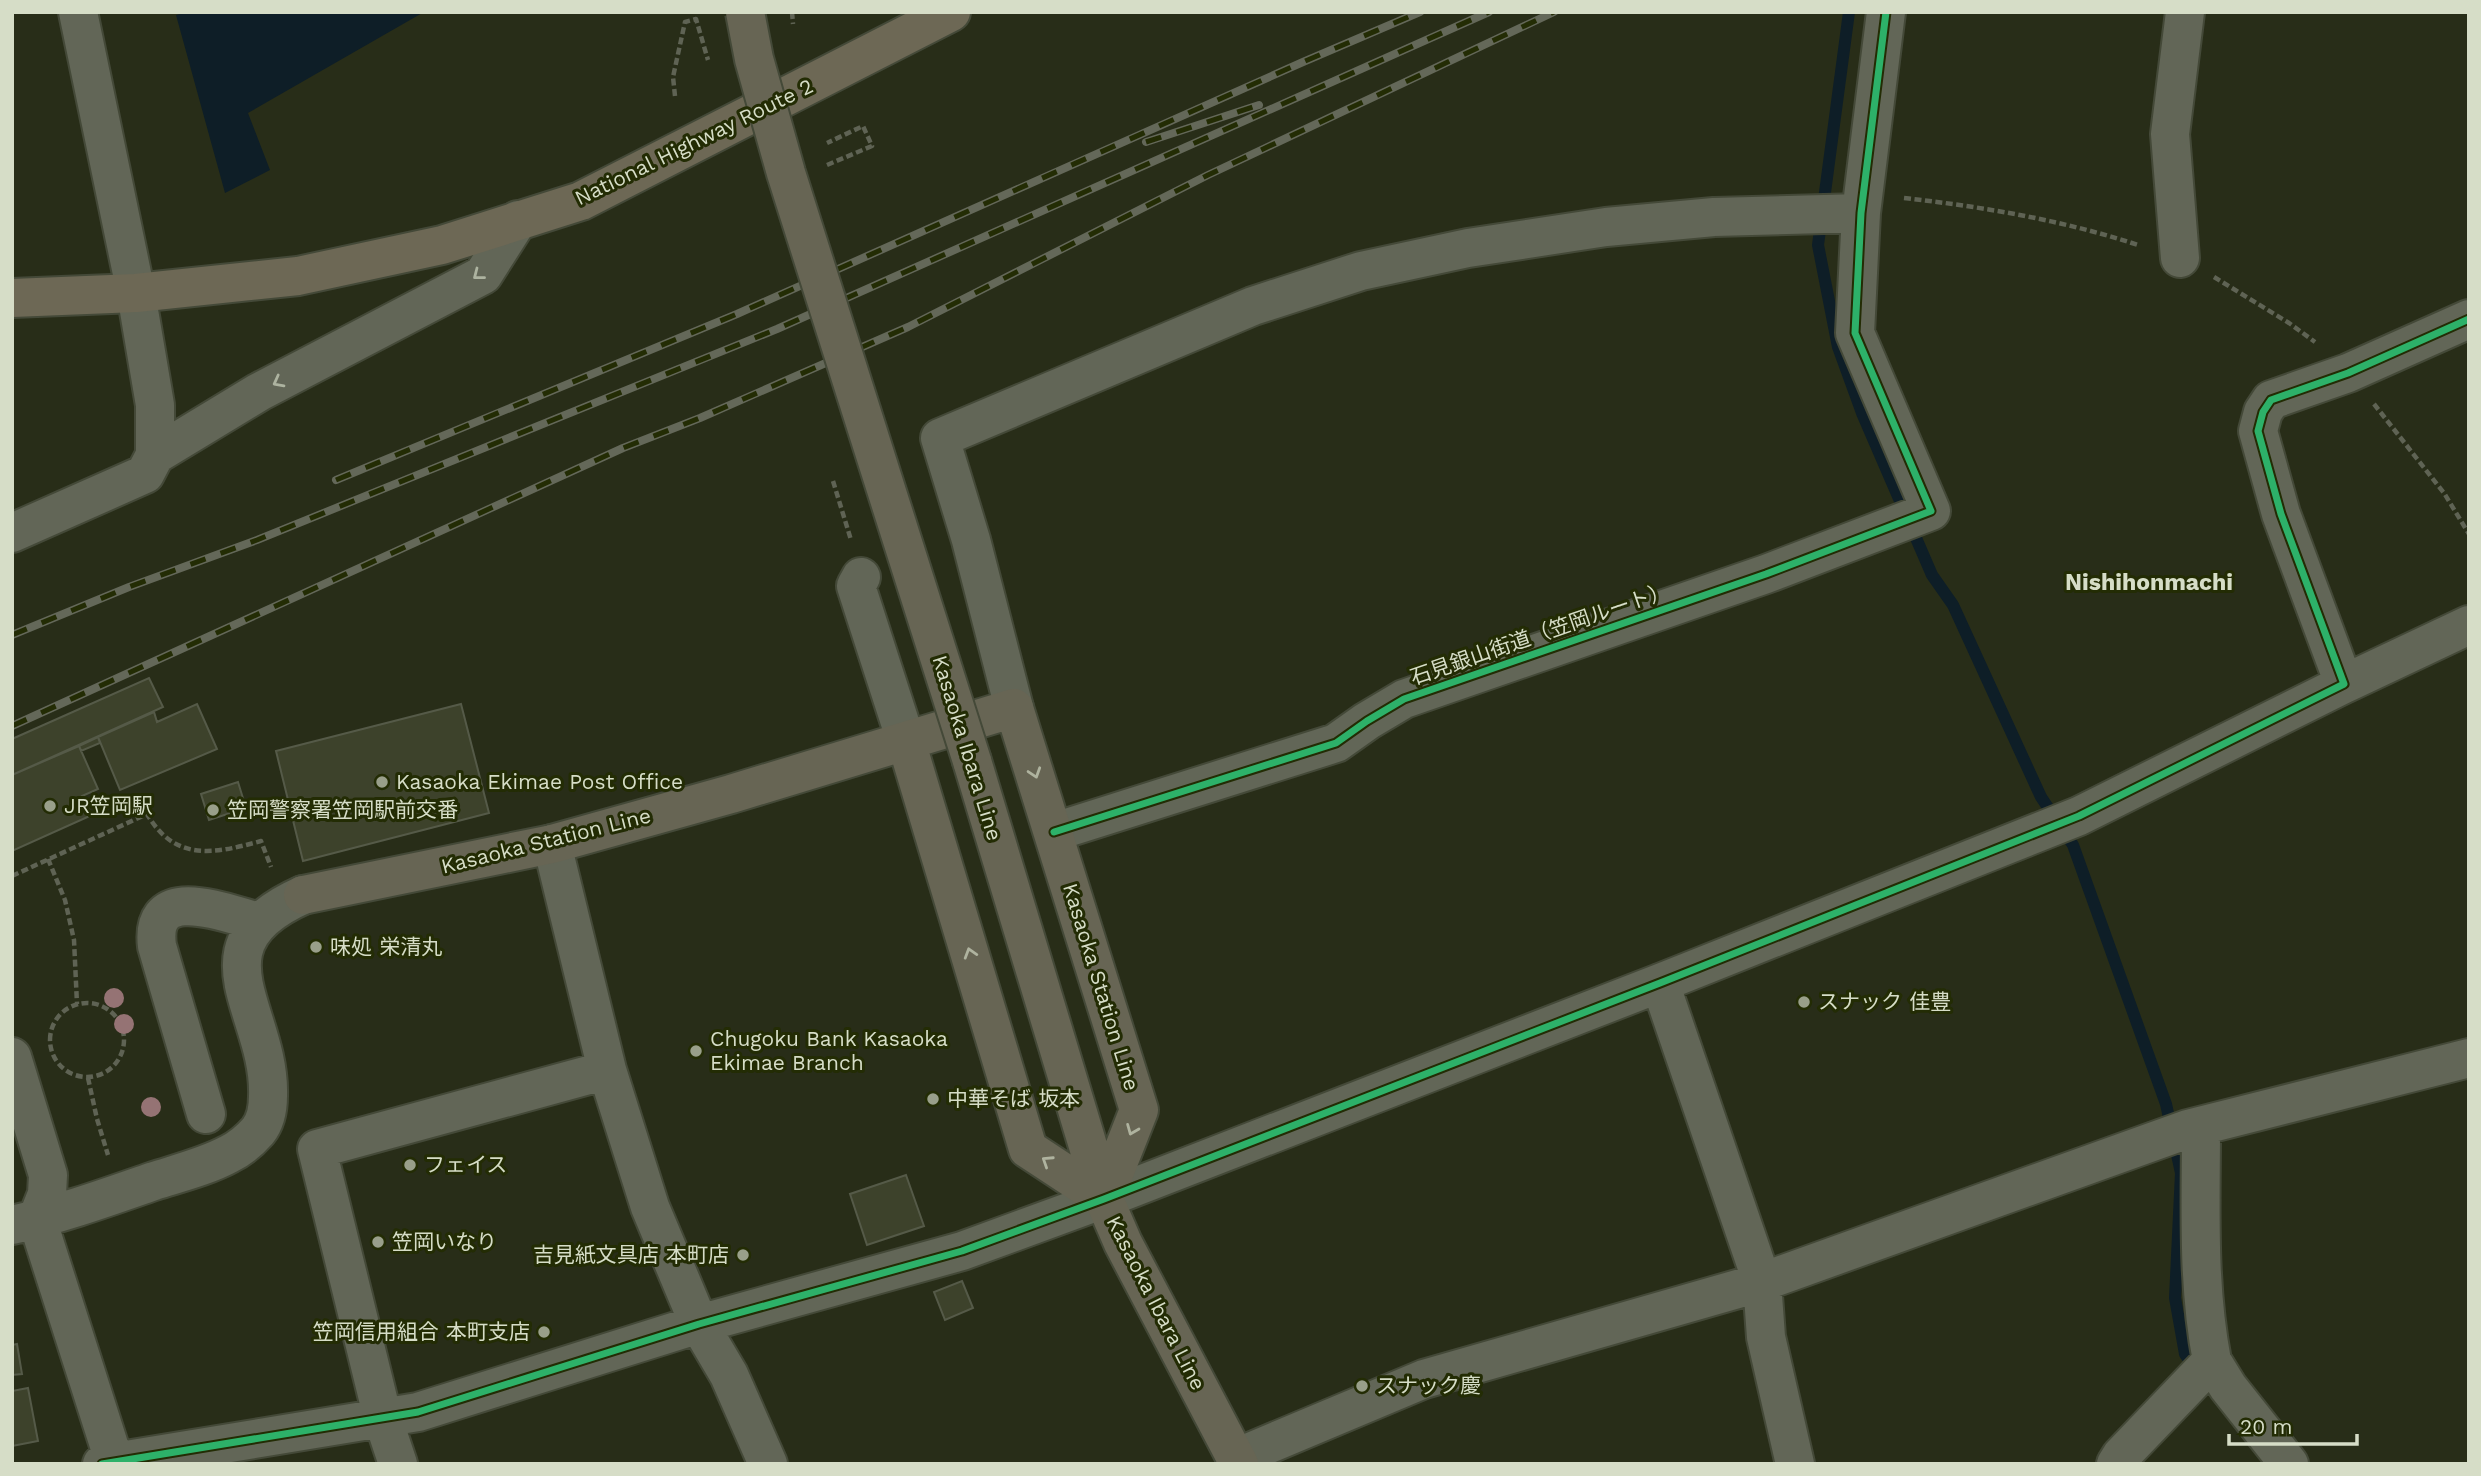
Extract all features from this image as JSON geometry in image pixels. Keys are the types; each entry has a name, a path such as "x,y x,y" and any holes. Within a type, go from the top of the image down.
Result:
{"highway":[{"name":"National Highway Route 2","path":"12,298 136,293 298,276 442,245 581,201 951,12"}],"main road":[{"name":"Kasaoka Ibara Line","path":"745,12 754,59 786,173 972,761 1104,1199 1123,1244 1238,1461"},
{"name":"Kasaoka Station Line","path":"289,886 552,844 1014,708 1139,1110 1104,1199"},
{"path":"906,741 1028,1149 1104,1199"}],"street":[{"path":"12,533 145,474 155,454 155,405 136,293 78,12"},
{"path":"1014,708 971,540 940,438 1253,306 1361,271 1468,248 1606,227 1861,208 1886,12"},
{"path":"2180,258 2170,134 2185,12"},
{"name":"石見銀山街道（笠岡ルート）","path":"1054,832 1336,743 1405,699 1766,574 1931,511 1855,332 1861,208"},
{"path":"155,454 259,392 483,275 517,220"},
{"path":"2344,684 2281,514 2258,431 2263,412 2271,400 2348,373 2469,319"},
{"path":"861,577 856,586 906,741"},
{"path":"21,1219 111,1463 418,1412 699,1324 962,1251 1104,1199 1660,983 2079,816 2469,625"},
{"path":"552,844 607,1069 650,1207 699,1324 729,1375 768,1464"},
{"path":"21,1219 230,1154 258,1131 266,1119 268,1081 240,967 245,943 260,922 282,904 289,886"},
{"path":"206,1114 155,933 159,919 169,909 184,905 260,922"},
{"path":"1660,983 1762,1282 1766,1337 1795,1464"},
{"path":"12,1057 48,1175 47,1194 21,1219"},
{"path":"1238,1461 1424,1379 1762,1282 2182,1131 2469,1058"},
{"path":"317,1149 607,1069"},
{"path":"266,1119 317,1149 383,1419 398,1464"},
{"path":"2116,1464 2203,1371 2201,1267 2182,1131"},
{"path":"2203,1371 2228,1387 2289,1464"}],"path":[{"path":"792,12 793,24"},
{"path":"675,96 673,76 685,22 696,19 708,60"},
{"path":"820,168 872,146 863,126 827,143"},
{"path":"1861,208 1900,198 2015,213 2082,228 2180,258 2233,287 2323,349 2348,373 2402,437 2435,481 2469,534"},
{"path":"833,481 861,577"},
{"path":"12,876 147,814 156,830 176,846 206,853 261,841 289,886"},
{"path":"48,859 65,900 74,940 77,1004"},
{"path":"90,1003 112,1012 120,1022 124,1047 111,1069 88,1078 76,1077 65,1071 51,1052 49,1040 51,1028 66,1009 77,1004 90,1003"},
{"path":"88,1078 112,1168"}],"water":[{"path":"188,12 424,12 248,113 270,170 225,193 176,15"}],"building":[{"path":"149,678 163,707 12,775 12,739"},
{"path":"197,704 217,749 120,790 98,737 154,712 157,722"},
{"path":"461,704 489,813 303,861 276,751"},
{"path":"98,737 100,743 81,751 79,746"},
{"name":"JR笠岡駅","path":"79,746 98,789 82,796 92,815 12,851 12,775"},
{"path":"238,782 246,808 209,820 201,794"},
{"path":"906,1175 924,1226 867,1245 850,1194"},
{"path":"962,1281 973,1308 945,1320 934,1292"},
{"path":"17,1344 22,1374 12,1375 12,1345"},
{"path":"28,1388 38,1441 12,1446 12,1391"}],"waterway":[{"path":"1849,12 1818,245 1838,347 1862,413 1932,575 1953,605 2041,797 2073,845 2166,1104 2181,1173 2175,1298 2185,1354 2197,1371"}],"railway":[{"path":"336,480 737,314 1420,12"},
{"path":"12,635 129,587 257,540 777,329 1489,12"},
{"path":"12,726 623,448 700,418 908,327 1208,175 1554,12"},
{"path":"1146,142 1259,105"}],"cycle path":[{"path":"1054,832 1336,743 1404,699 1766,574 1931,511 1855,333 1861,213 1886,12"},
{"path":"102,1464 418,1412 699,1324 962,1251 1104,1199 1660,983 2079,816 2344,684 2281,514 2258,431 2263,412 2271,400 2348,373 2469,319"}],"place":[{"name":"Kasaoka Ekimae Post Office","path":"382,782"},
{"name":"JR笠岡駅","path":"50,806"},
{"name":"笠岡警察署笠岡駅前交番","path":"213,810"},
{"name":"味処 栄清丸","path":"316,947"},
{"name":"スナック 佳豊","path":"1804,1002"},
{"name":"Chugoku Bank Kasaoka Ekimae Branch","path":"696,1051"},
{"name":"中華そば 坂本","path":"933,1099"},
{"name":"フェイス","path":"410,1165"},
{"name":"笠岡いなり","path":"378,1242"},
{"name":"吉見紙文具店 本町店","path":"743,1255"},
{"name":"笠岡信用組合 本町支店","path":"544,1332"},
{"name":"スナック慶","path":"1362,1386"}],"district":[{"name":"Nishihonmachi","path":"2149,582"}]}
